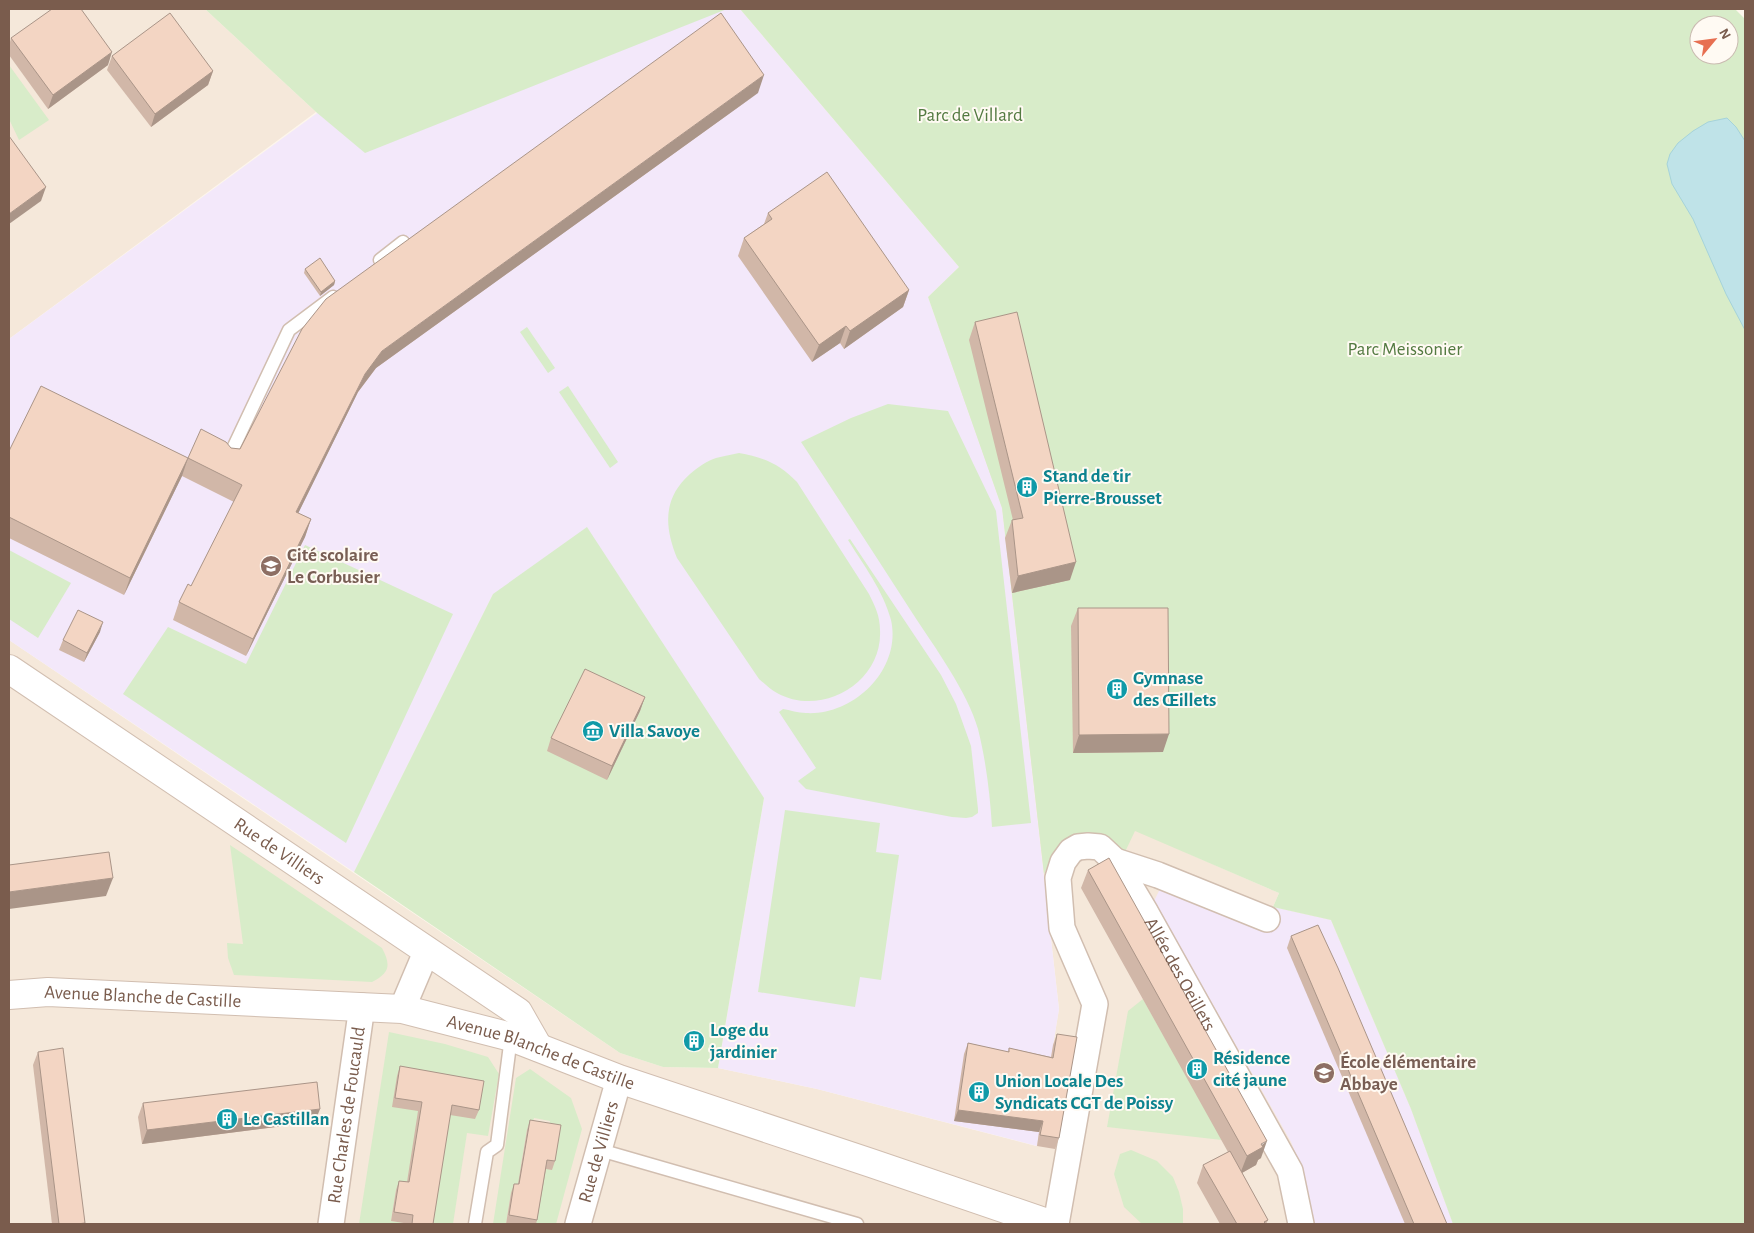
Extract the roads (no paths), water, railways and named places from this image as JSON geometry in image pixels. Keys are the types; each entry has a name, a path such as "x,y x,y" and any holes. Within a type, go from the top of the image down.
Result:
{"street":[{"name":"Rue de Villiers","path":"9,669 518,1012 538,1046"},
{"name":"Allée des Oeillets","path":"1056,1224 1095,1004 1062,928 1058,878 1063,862 1071,851 1078,847 1100,847 1116,861 1290,1171 1301,1224"},
{"name":"Allée des Oeillets","path":"1116,861 1158,874 1267,919"},
{"path":"402,1009 427,950"},
{"name":"Avenue Blanche de Castille","path":"9,995 48,992 402,1009 511,1037 619,1079 871,1162 1050,1224"},
{"name":"Rue Charles de Foucauld","path":"331,1224 362,1006"},
{"name":"Rue de Villiers","path":"578,1224 619,1079"}],"lane":[{"path":"373,266 403,242"},
{"path":"228,459 290,330 343,289"},
{"path":"475,1224 487,1152 497,1146 511,1037"},
{"path":"600,1150 858,1224"}],"water":[{"path":"1727,118 1736,127 1745,141 1745,330 1726,294 1693,219 1672,184 1667,164 1670,154 1678,143 1693,131 1708,122"}],"place":[{"name":"Stand de tir Pierre-Brousset","path":"1027,487"},
{"name":"Cité scolaire Le Corbusier","path":"271,566"},
{"name":"Gymnase des Œillets","path":"1117,689"},
{"name":"Villa Savoye","path":"593,731"},
{"name":"Loge du jardinier","path":"694,1041"},
{"name":"Résidence cité jaune","path":"1197,1069"},
{"name":"École élémentaire Abbaye","path":"1324,1073"},
{"name":"Union Locale Des Syndicats CGT de Poissy","path":"979,1092"},
{"name":"Le Castillan","path":"227,1119"}],"park label":[{"name":"Parc de Villard","path":"970,115"},
{"name":"Parc Meissonier","path":"1405,349"}]}
